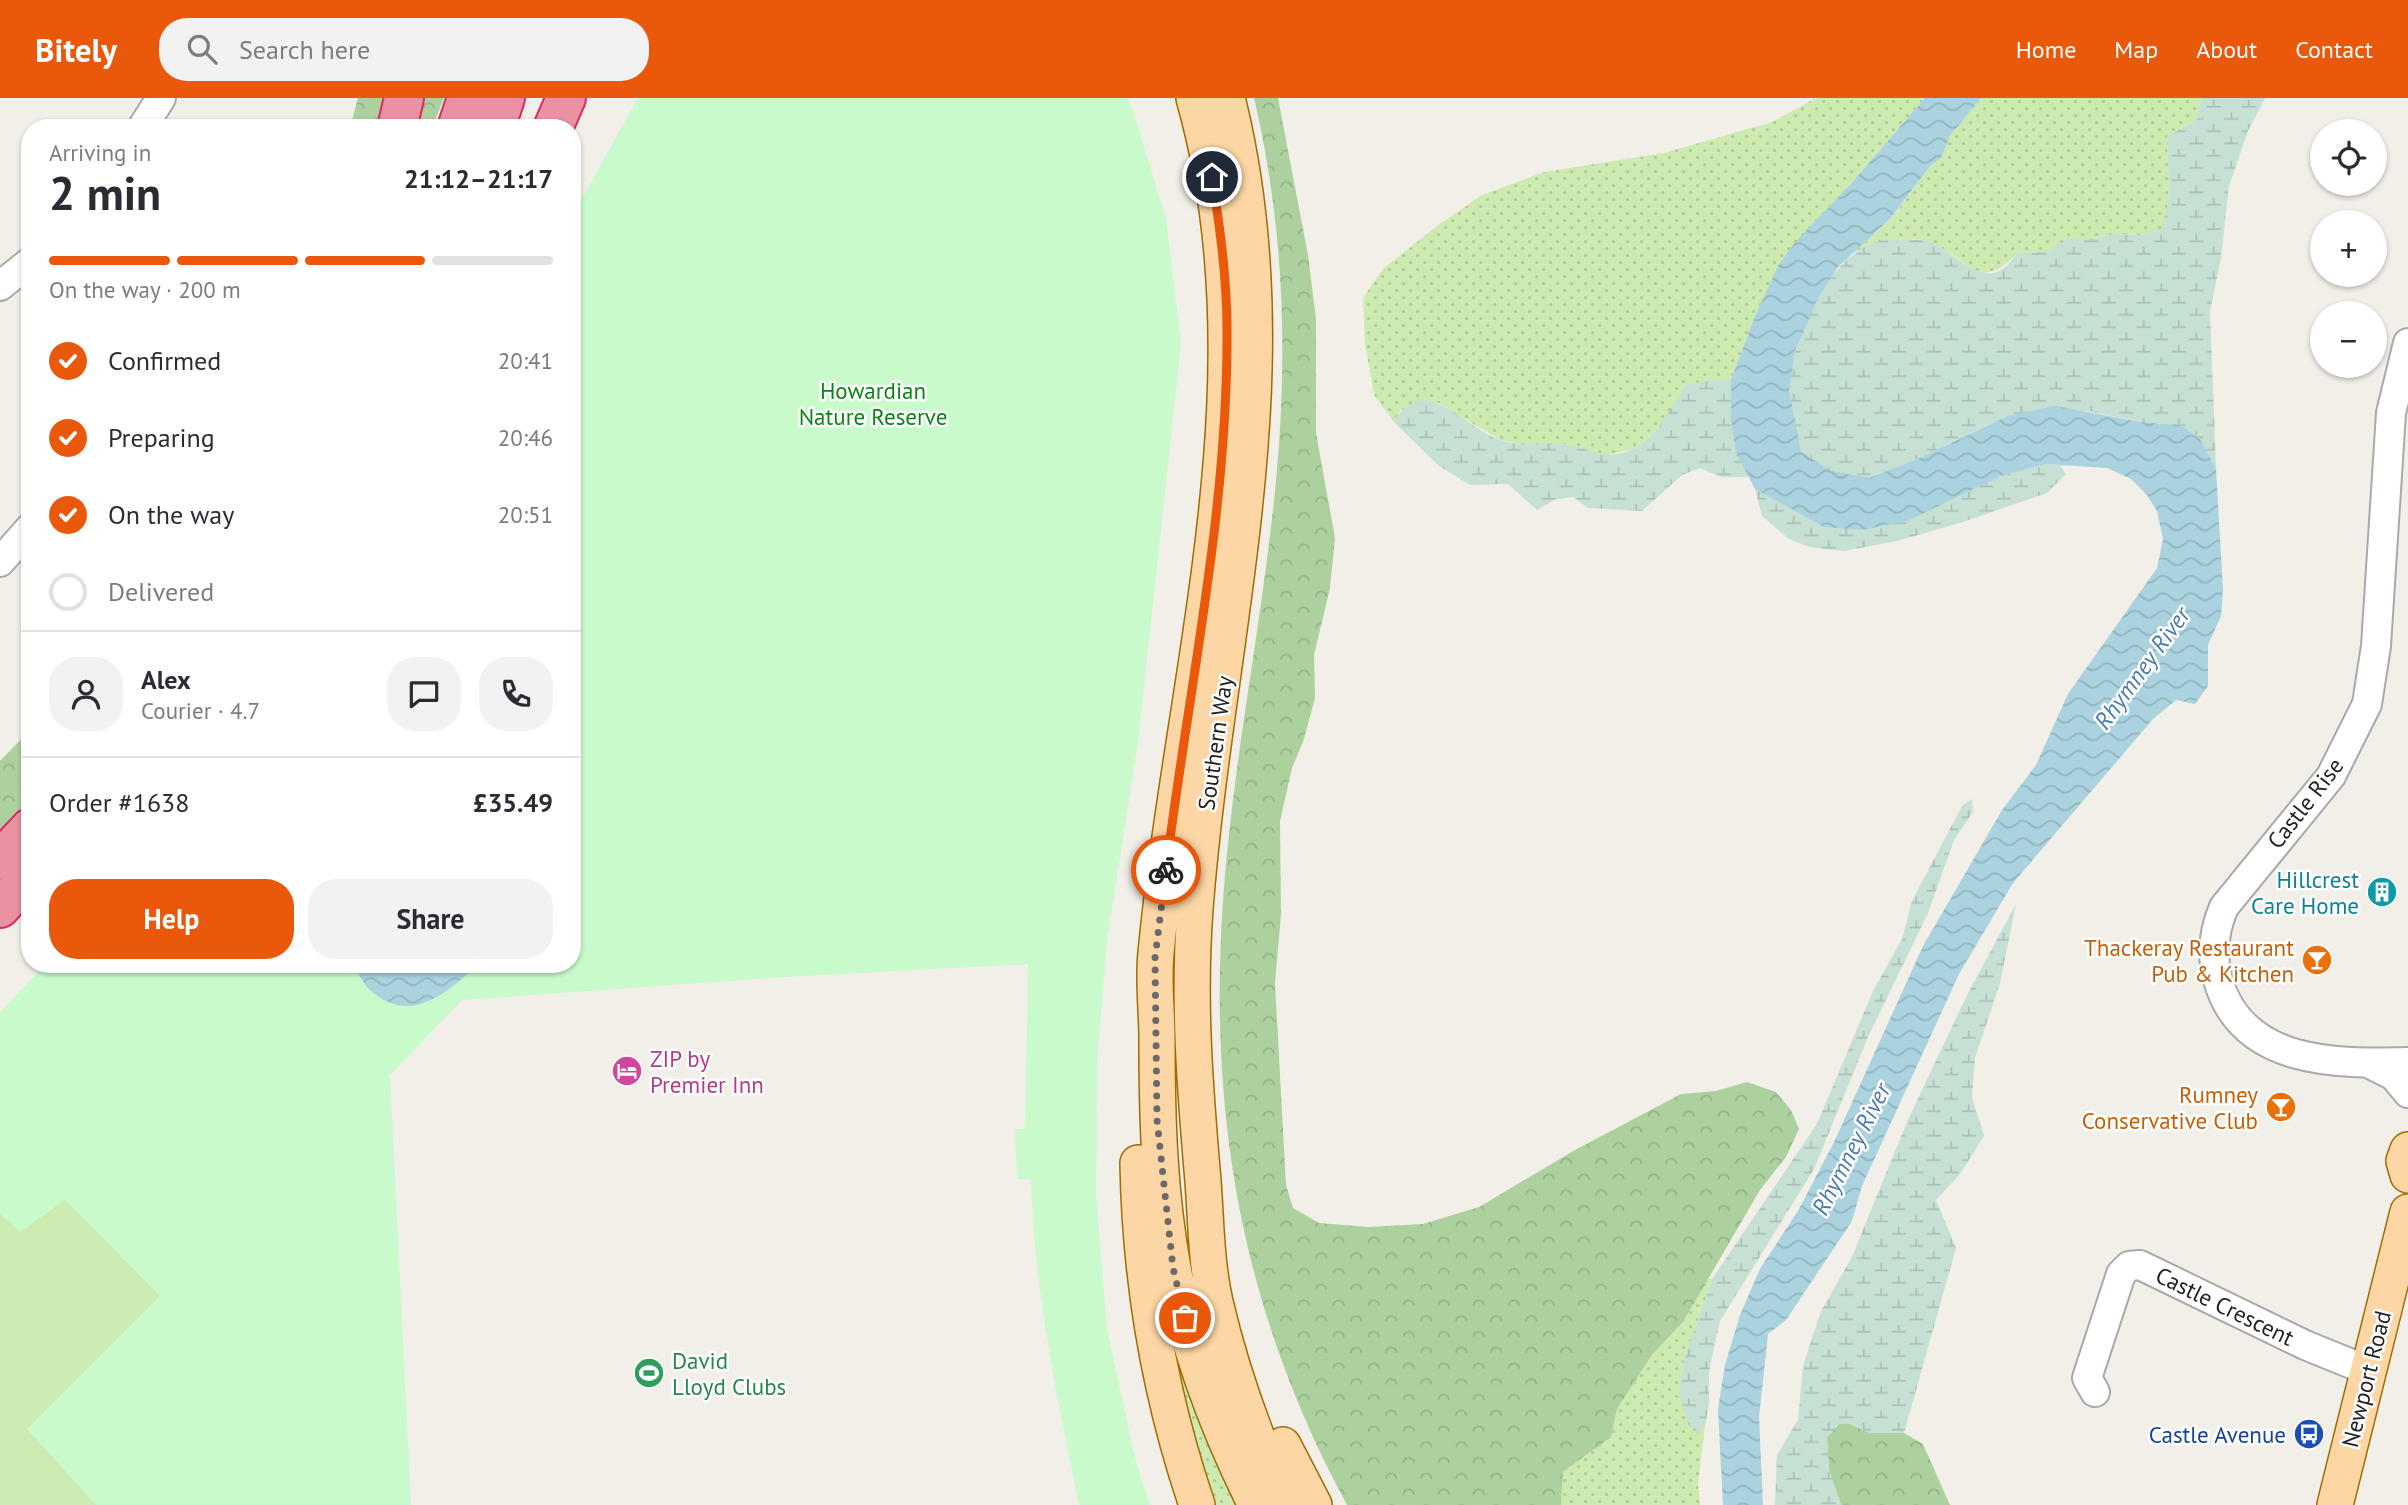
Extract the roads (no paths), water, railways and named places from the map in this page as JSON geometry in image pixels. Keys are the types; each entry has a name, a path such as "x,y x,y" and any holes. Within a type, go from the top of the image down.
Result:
{"highway":[{"path":"399,119 404,98"},
{"path":"460,119 467,98"},
{"path":"498,119 505,98"},
{"path":"556,119 566,98"},
{"path":"0,860 21,838"},
{"path":"0,908 21,885"}],"main road":[{"name":"Southern Way","path":"1194,98 1209,156 1224,268 1225,391 1212,544 1155,958 1157,1120 1173,1268 1192,1343 1218,1421 1256,1505"},
{"name":"Southern Way","path":"1227,98 1249,217 1254,279 1256,374 1248,492 1200,850 1193,933 1191,1024 1206,1242 1215,1300 1245,1407 1285,1505"},
{"path":"1155,958 1142,1033 1138,1100 1142,1229 1160,1369 1181,1459 1197,1505"},
{"path":"2408,1150 2404,1161 2408,1175"},
{"path":"1203,1181 1244,1343 1281,1441 1314,1505"},
{"name":"Newport Road","path":"2335,1505 2408,1212"}],"street":[{"path":"149,119 161,98"},
{"name":"Castle Rise","path":"2408,343 2390,423 2376,646 2367,704 2331,776 2224,907 2216,924 2214,943 2216,974 2227,1002 2261,1041 2307,1058 2372,1065 2408,1062"},
{"path":"0,562 21,538"},
{"name":"Castle Rise","path":"2372,1065 2394,1076 2408,1093"},
{"name":"Castle Crescent","path":"2095,1392 2088,1378 2121,1274 2129,1266 2140,1265 2305,1345 2369,1371"}],"water":[{"name":"Rhymney River","path":"1925,98 1981,98 1950,136 1941,158 1931,165 1890,219 1838,267 1818,298 1795,351 1789,390 1801,451 1829,470 1869,478 1924,456 2007,416 2055,406 2141,422 2181,425 2200,439 2216,468 2223,590 2221,616 2208,645 2208,686 2195,704 2176,700 2153,719 2013,883 1959,974 1862,1186 1852,1221 1786,1320 1768,1334 1759,1417 1763,1505 1723,1505 1718,1409 1725,1365 1740,1315 1760,1269 1799,1209 1835,1140 1923,946 2002,810 2036,765 2068,694 2157,568 2163,539 2157,511 2147,495 2131,479 2107,468 2045,464 2001,476 1907,521 1862,530 1824,527 1755,489 1736,453 1731,419 1731,380 1755,316 1779,264 1798,239 1848,187"},
{"path":"358,973 468,973 442,994 415,1005 386,1001 371,991"}],"place":[{"name":"Hillcrest Care Home","path":"2382,892"},
{"name":"Thackeray Restaurant Pub & Kitchen","path":"2317,960"},
{"name":"ZIP by Premier Inn","path":"627,1071"},
{"name":"Rumney Conservative Club","path":"2281,1107"},
{"name":"David Lloyd Clubs","path":"649,1373"},
{"name":"Castle Avenue","path":"2309,1434"}],"park label":[{"name":"Howardian Nature Reserve","path":"873,403"}]}
